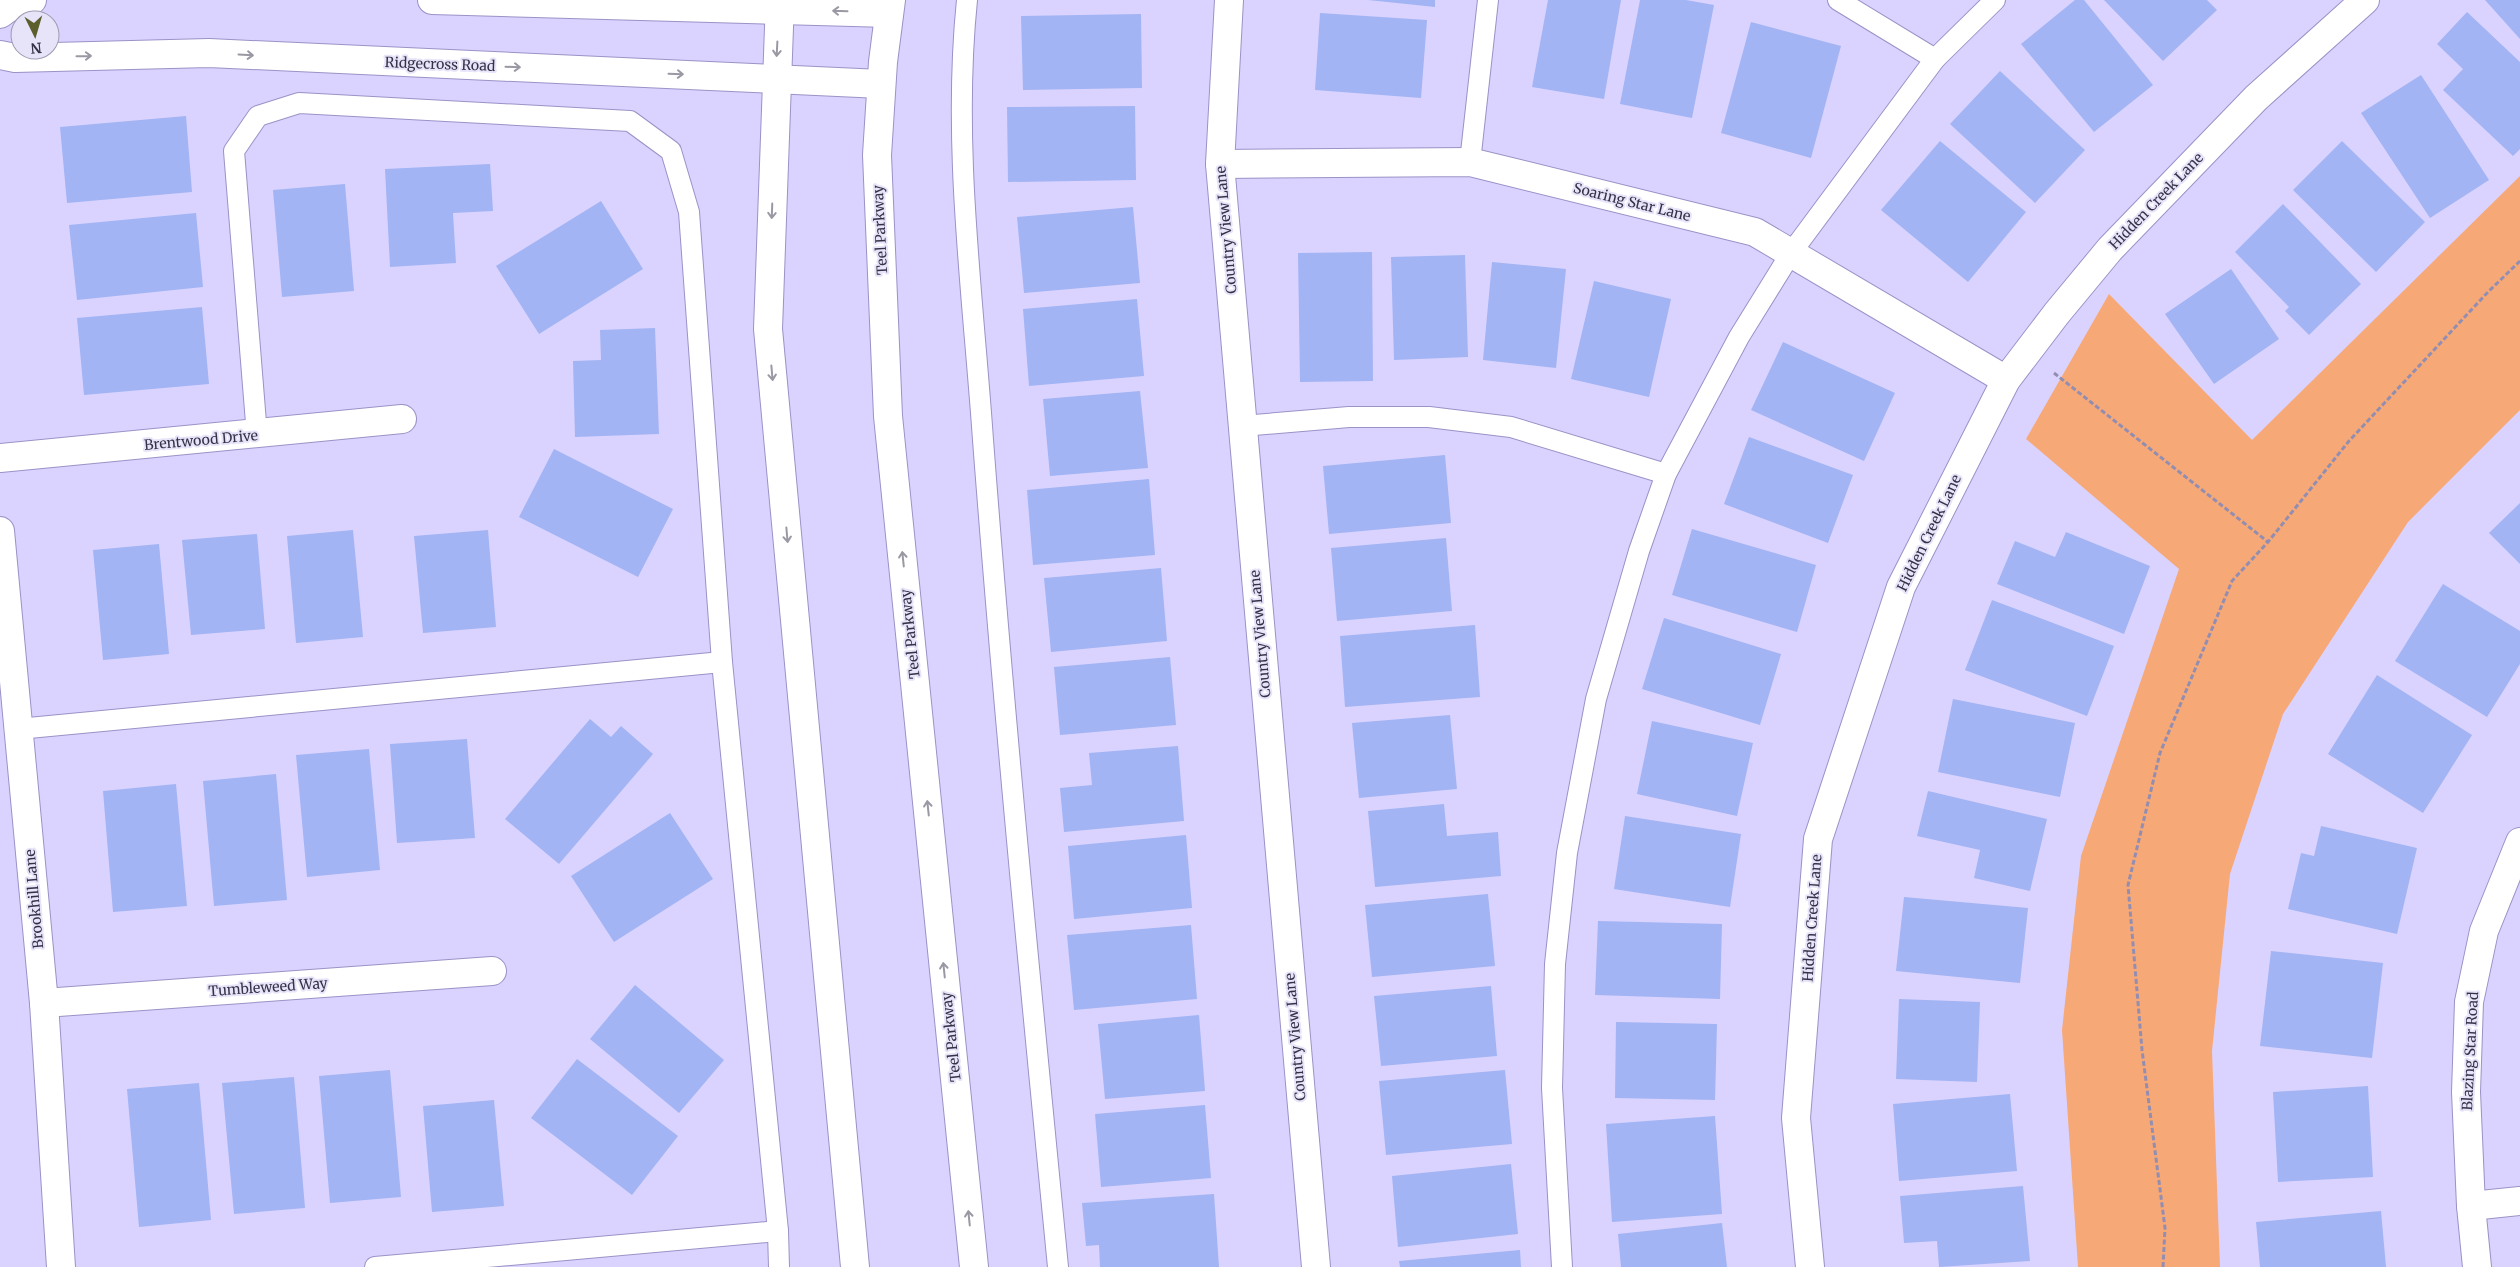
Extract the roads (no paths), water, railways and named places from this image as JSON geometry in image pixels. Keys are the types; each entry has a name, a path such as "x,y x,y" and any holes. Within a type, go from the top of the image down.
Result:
{"street":[{"path":"0,14 19,0 32,0"},
{"path":"432,0 890,6"},
{"name":"Country View Lane","path":"1229,0 1220,164 1316,1267"},
{"name":"Hidden Creek Lane","path":"1810,1267 1796,1118 1818,839 1900,588 2006,380 2057,313 2110,249 2256,98 2366,0"},
{"path":"779,4 768,329 855,1267"},
{"name":"Teel Parkway","path":"890,6 881,84 877,155 888,416 974,1267"},
{"name":"Ridgecross Road","path":"0,55 15,58 209,53 881,84"},
{"name":"Soaring Star Lane","path":"1220,164 1470,162 1755,232 2006,380"},
{"name":"Brentwood Drive","path":"0,458 402,419"},
{"name":"Brookhill Lane","path":"0,531 44,1003 61,1267"},
{"name":"Blazing Star Road","path":"2477,1267 2471,1206 2466,1092 2469,1002 2484,931 2520,842"},
{"name":"Tumbleweed Way","path":"44,1003 492,971"},
{"path":"2471,1206 2520,1201"}],"lane":[{"path":"967,0 962,130 971,288 999,648 1058,1267"},
{"path":"1470,162 1488,0"},
{"path":"1838,0 1935,59"},
{"path":"1562,1267 1552,1088 1556,964 1567,853 1596,699 1639,551 1666,474 1739,337 1791,253 1935,59 1995,0"},
{"path":"257,434 234,151 258,116 299,103 630,121 671,151 689,212 722,662 778,1231 779,1267"},
{"path":"1242,426 1348,417 1438,418 1511,427 1666,474"},
{"path":"18,729 722,662"},
{"path":"376,1267 778,1231"}]}
